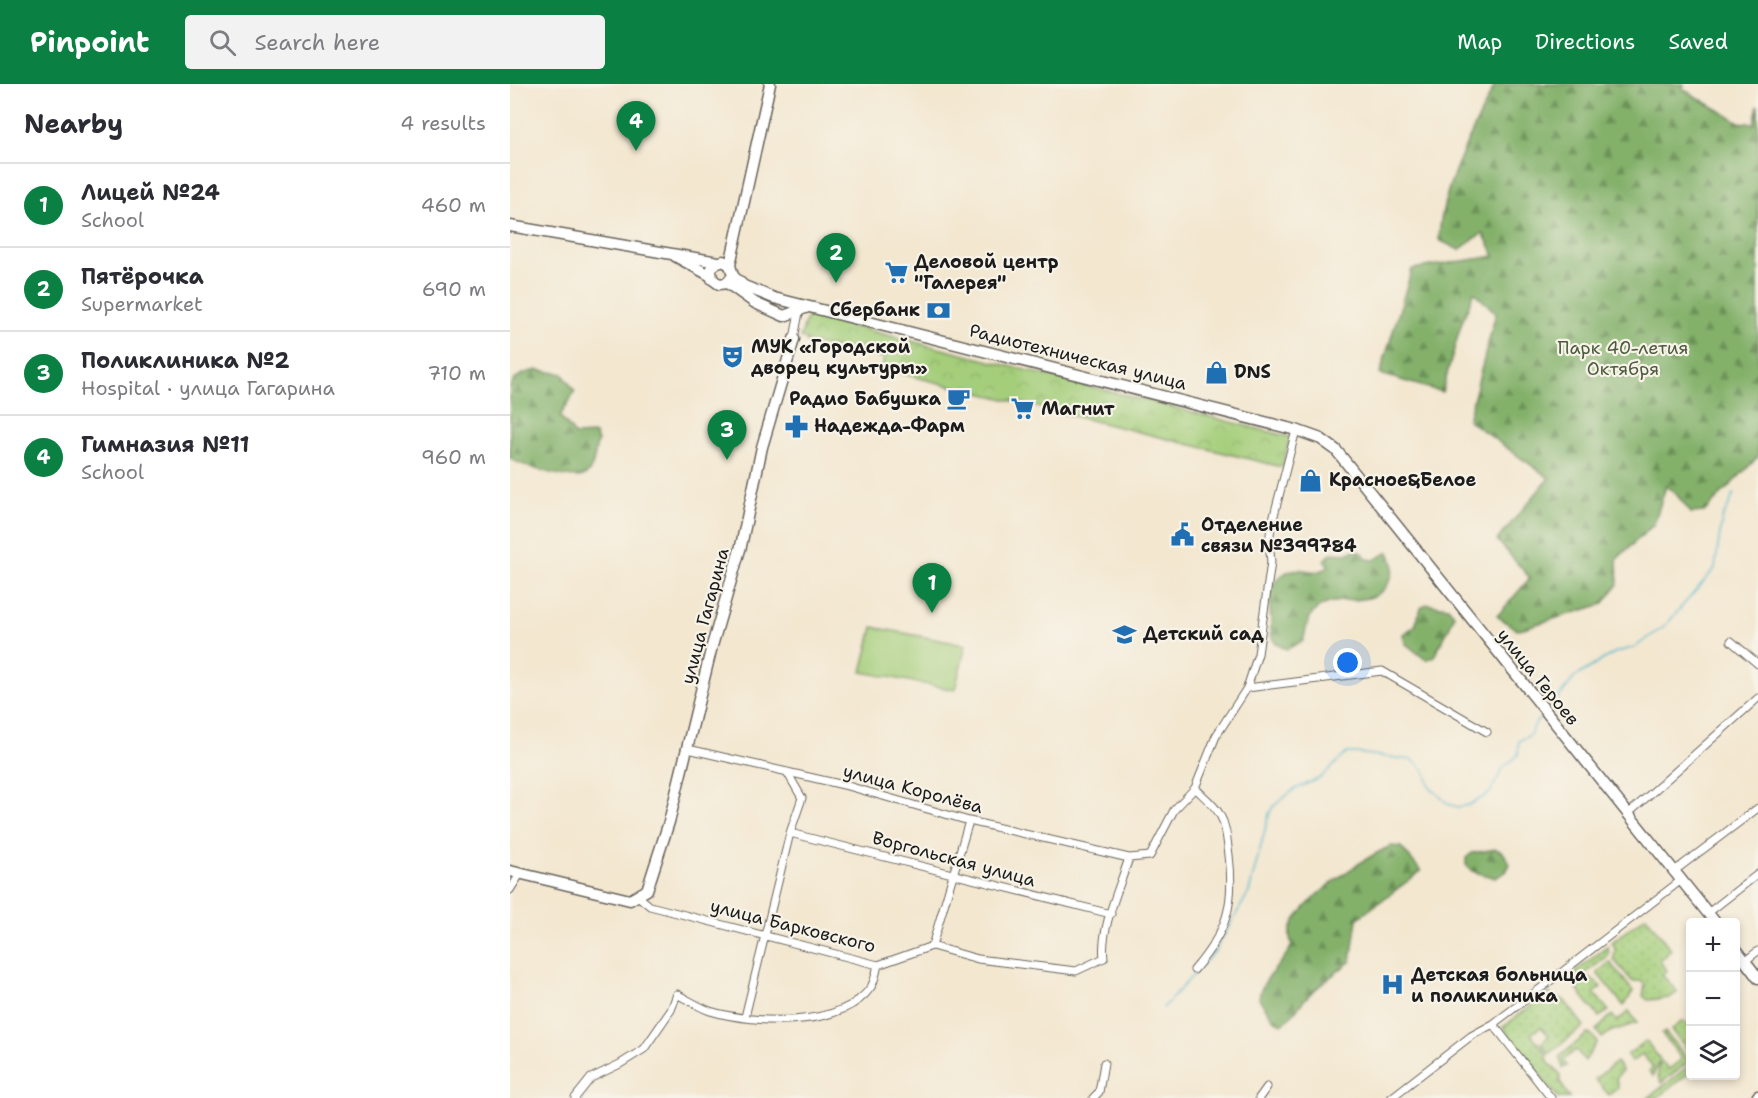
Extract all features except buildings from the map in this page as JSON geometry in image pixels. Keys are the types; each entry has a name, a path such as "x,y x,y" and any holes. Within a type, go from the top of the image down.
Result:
{"street":[{"path":"711,276 713,265 726,270 734,246 770,84"},
{"name":"Радиотехническая улица","path":"510,226 672,255 726,270 744,286 800,308 1296,430 1321,439 1336,450"},
{"name":"Радиотехническая улица","path":"672,255 711,276 719,284 726,270"},
{"name":"Радиотехническая улица","path":"726,270 755,303 784,316"},
{"path":"774,298 768,301 768,307 784,316 793,327 794,339"},
{"path":"784,316 800,308"},
{"name":"улица Гагарина","path":"639,897 649,885 688,749 712,645 741,546 762,447 794,339 800,308"},
{"path":"969,821 932,946 978,959 1076,971 1104,958 1103,950 1111,914 1130,858 1150,856 1174,810 1195,788 1216,736 1247,688 1258,654 1271,562 1269,542 1271,527 1296,430"},
{"name":"улица Героев","path":"1336,450 1711,918"},
{"path":"1731,641 1758,664"},
{"path":"1247,688 1382,671 1487,732"},
{"path":"1629,813 1758,698"},
{"name":"улица Королёва","path":"688,749 848,786 969,821 1130,858"},
{"path":"745,1017 790,833 802,798 786,772"},
{"path":"1194,970 1214,946 1224,928 1230,908 1232,880 1226,829 1220,813 1195,788"},
{"path":"1391,1098 1471,1036 1493,1024 1758,808"},
{"name":"Воргольская улица","path":"790,833 953,872 1021,892 1111,914"},
{"path":"510,890 515,872"},
{"name":"улица Барковского","path":"515,872 630,900 639,897 650,906 879,965 932,946"},
{"path":"1711,918 1758,874"},
{"path":"1744,961 1758,951"},
{"path":"1740,955 1758,978"},
{"path":"575,1098 591,1078 644,1049 671,1010 677,994 709,1011 745,1017 791,1020 827,1014 855,1002 871,987 879,965"},
{"path":"1493,1024 1551,1098"},
{"path":"1093,1098 1099,1092 1104,1063"},
{"path":"1259,1098 1267,1087"}],"green space":[{"name":"Парк 40-летия Октября","path":"1495,84 1684,84 1683,89 1739,122 1754,124 1758,105 1758,457 1704,512 1691,513 1676,494 1666,486 1654,524 1617,559 1618,584 1603,604 1517,630 1497,616 1530,578 1497,540 1549,478 1468,420 1496,313 1474,292 1461,325 1442,392 1380,374 1412,269 1495,256 1483,233 1459,250 1439,240 1441,220 1452,180"},
{"path":"808,315 1290,437 1282,467 882,369 884,358 806,342 807,340 800,338"},
{"path":"538,370 563,374 575,392 560,416 575,435 595,434 598,441 594,460 591,469 585,475 579,477 559,475 535,469 510,458 510,387 521,375"},
{"path":"1355,550 1363,553 1367,559 1374,560 1389,552 1393,571 1383,591 1365,599 1323,605 1310,617 1303,641 1287,649 1279,646 1271,635 1270,591 1276,581 1286,572 1293,570 1323,570 1329,566 1324,560 1332,553 1347,554"},
{"path":"1427,604 1448,607 1454,614 1434,657 1426,660 1405,643 1403,634 1415,626 1421,608"},
{"path":"873,627 966,645 955,690 862,672"},
{"path":"1391,846 1401,847 1421,871 1357,919 1351,961 1310,994 1286,1021 1282,1024 1275,1021 1259,999 1260,992 1292,945 1290,932 1295,920 1333,882 1365,860"},
{"path":"1496,849 1503,852 1510,864 1506,872 1495,878 1472,871 1466,865 1466,858 1472,853"},
{"path":"1646,916 1671,950 1660,962 1667,970 1662,975 1678,992 1669,998 1648,1000 1643,996 1645,985 1641,981 1632,981 1614,960 1615,948 1612,942"},
{"path":"1608,946 1609,955 1577,980 1576,971"},
{"path":"1610,962 1633,991 1624,1006 1597,973"},
{"path":"1590,977 1601,987 1594,993 1609,1011 1599,1017 1577,989"},
{"path":"1549,992 1552,996 1564,1000 1584,1026 1549,1054 1541,1043 1549,1036 1541,1027 1531,1034 1547,1055 1548,1062 1560,1074 1560,1082 1570,1098 1558,1098 1503,1027"},
{"path":"1629,1011 1637,1023 1612,1031 1602,1038 1596,1030 1612,1015 1617,1021"},
{"path":"1683,1021 1686,1023 1686,1047 1671,1030"},
{"path":"1665,1032 1686,1057 1686,1064 1661,1083 1658,1076 1659,1065 1662,1062 1669,1069 1682,1059 1662,1034"},
{"path":"1587,1034 1592,1035 1597,1042 1585,1061 1576,1050 1563,1060 1567,1066 1563,1068 1559,1057"},
{"path":"1646,1041 1660,1059 1653,1076 1649,1071 1653,1067 1642,1054 1632,1062 1627,1055"},
{"path":"1616,1062 1622,1070 1616,1079 1618,1088 1609,1095 1595,1079"},
{"path":"1686,1068 1686,1075 1657,1098 1648,1098"}],"waterway":[{"path":"1550,708 1575,677 1614,653 1635,647 1664,627 1705,580 1715,568 1722,519 1734,494"},
{"path":"1163,1008 1215,951 1249,892 1269,814 1273,807 1293,790 1320,778 1347,753 1356,753 1413,760 1425,771 1430,787 1448,804 1458,807 1469,805 1490,793 1503,768 1518,755 1519,741 1530,735 1542,715"}],"place":[{"name":"Гимназия №11","path":"636,151"},
{"name":"Деловой центр \"Галерея\"","path":"896,272"},
{"name":"Пятёрочка","path":"836,283"},
{"name":"Сбербанк","path":"938,310"},
{"name":"МУК «Городской дворец культуры»","path":"733,357"},
{"name":"DNS","path":"1216,372"},
{"name":"Радио Бабушка","path":"959,399"},
{"name":"Магнит","path":"1023,409"},
{"name":"Надежда-Фарм","path":"796,426"},
{"name":"Поликлиника №2","path":"727,460"},
{"name":"Красное&Белое","path":"1311,480"},
{"name":"Отделение связи №399784","path":"1183,535"},
{"name":"Лицей №24","path":"932,613"},
{"name":"Детский сад","path":"1125,634"},
{"name":"Детская больница и поликлиника","path":"1393,985"}]}
